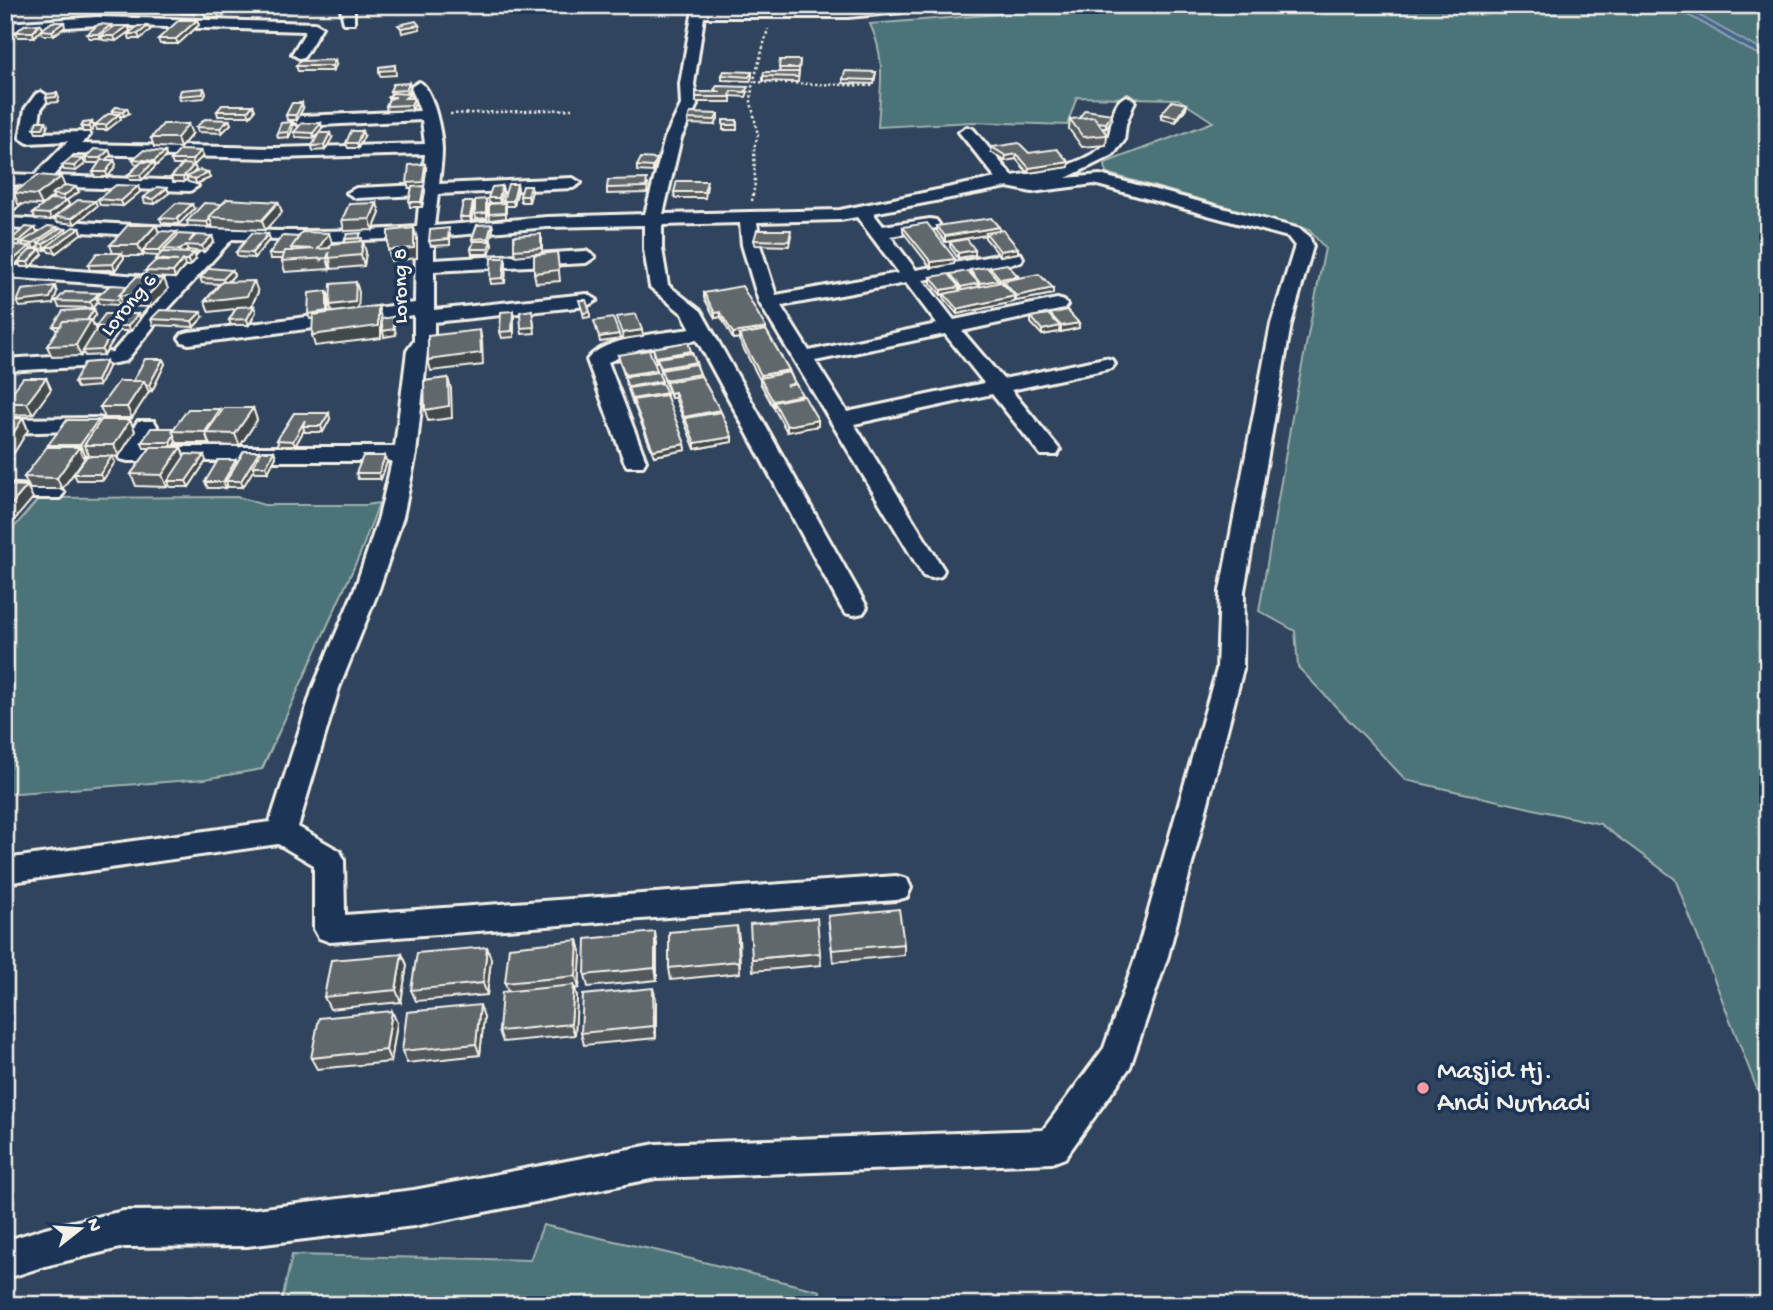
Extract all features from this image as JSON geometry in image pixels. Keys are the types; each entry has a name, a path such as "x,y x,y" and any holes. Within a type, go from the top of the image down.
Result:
{"street":[{"path":"275,24 276,6 292,5"},
{"path":"348,5 349,20"},
{"path":"146,23 168,9"},
{"path":"854,607 691,311 659,287 653,249 653,219 673,138 689,105 687,84 699,9 771,14 897,9"},
{"path":"5,27 54,22 315,26 299,54"},
{"path":"419,86 429,115 434,149 425,231"},
{"path":"5,208 40,180 82,135 27,136 33,109 41,97"},
{"path":"5,223 227,234 333,236 547,222 748,218 863,212 1060,174 1107,152 1116,141 1118,124 1127,101"},
{"path":"301,121 429,115"},
{"path":"5,1260 45,1247 124,1229 247,1228 414,1208 656,1161 1052,1146 1118,1056 1152,956 1230,669 1232,590 1281,324 1304,246 1303,240 1294,233 1094,179 1032,187 1008,182 967,132"},
{"path":"71,149 262,153 434,149"},
{"path":"5,179 190,186"},
{"path":"356,193 573,183"},
{"path":"863,212 949,327 1049,450"},
{"path":"748,218 751,245 769,302 932,570"},
{"path":"878,232 930,224"},
{"name":"Lorong 8","path":"424,322 425,231"},
{"name":"Lorong 6","path":"5,365 98,360 119,356 180,283 227,234"},
{"path":"425,265 586,257"},
{"path":"769,302 1014,258"},
{"path":"5,271 180,283"},
{"path":"189,338 424,322 587,300"},
{"path":"802,358 1057,305"},
{"path":"282,832 326,688 367,589 391,517 405,453 417,351 424,322"},
{"path":"635,461 597,360 609,352 623,348 704,333"},
{"path":"840,419 1105,364"},
{"path":"5,426 146,426 128,454 405,453"},
{"path":"5,491 52,493"},
{"path":"5,871 282,832 329,859 330,929 896,888"}],"path":[{"path":"748,218 755,183 754,148 758,135 751,102 752,87 771,14"},
{"path":"755,82 874,86"},
{"path":"741,87 752,87"},
{"path":"429,115 572,109"}],"green space":[{"path":"996,5 1660,5 1702,22 1768,58 1768,1117 1675,879 1600,824 1406,780 1298,667 1295,631 1259,611 1292,417 1325,248 1309,230 1106,173 1105,163 1213,122 1178,99 1077,97 1067,125 973,122 878,127 881,62 870,24 1000,14"},
{"path":"1679,5 1768,5 1768,54"},
{"path":"238,497 264,505 379,503 360,554 262,769 205,779 5,794 5,626 14,617 5,615 5,538 39,498"},
{"path":"543,1225 820,1291 818,1305 281,1305 292,1255 530,1260"}],"water":[{"path":"1660,5 1682,6 1768,54 1768,58 1702,22"}],"building":[{"path":"184,5 199,5 193,10 178,9"},
{"path":"215,5 234,5 218,14 204,12"},
{"path":"572,5 587,5 588,9 572,10"},
{"path":"179,20 197,20 176,39 158,39"},
{"path":"416,21 419,25 401,28 398,25"},
{"path":"52,22 64,22 52,31 41,30"},
{"path":"40,24 33,32 16,32 24,25"},
{"path":"99,24 111,25 99,34 87,34"},
{"path":"115,26 128,26 114,36 101,36"},
{"path":"138,26 148,26 138,34 128,34"},
{"path":"335,60 332,66 296,66 300,61"},
{"path":"780,60 800,60 799,68 779,68"},
{"path":"395,65 395,70 379,71 379,67"},
{"path":"724,71 752,72 749,77 722,75"},
{"path":"845,71 876,72 874,80 843,79"},
{"path":"764,72 799,72 798,77 763,76"},
{"path":"409,83 406,90 390,91 393,84"},
{"path":"717,86 748,87 745,92 731,91 730,97 696,97 696,92 721,92 714,90"},
{"path":"204,88 203,94 179,96 181,90"},
{"path":"57,93 56,97 46,98 47,94"},
{"path":"393,93 410,94 405,98 414,98 411,105 386,106 389,99 396,97 388,97"},
{"path":"1172,101 1187,104 1177,117 1161,114"},
{"path":"292,103 302,103 296,115 286,115"},
{"path":"222,105 253,105 248,111 217,111"},
{"path":"116,107 127,108 123,112 112,111"},
{"path":"1085,110 1112,114 1106,123 1098,122 1094,117 1079,118"},
{"path":"690,113 718,114 715,120 688,119"},
{"path":"108,114 119,114 106,125 95,125"},
{"path":"1094,117 1107,135 1083,137 1070,119"},
{"path":"205,119 229,120 220,128 196,127"},
{"path":"723,120 737,120 737,125 723,125"},
{"path":"37,121 46,121 43,128 34,128"},
{"path":"92,122 89,127 81,127 83,123"},
{"path":"292,122 288,132 277,133 281,123"},
{"path":"302,123 321,123 313,133 294,132"},
{"path":"163,124 188,124 177,138 151,138"},
{"path":"351,131 362,131 357,143 346,143"},
{"path":"319,133 330,133 324,145 312,146"},
{"path":"1019,143 1029,153 1057,149 1069,162 1029,168 1017,154 1006,156 992,147"},
{"path":"94,149 109,150 100,158 85,158"},
{"path":"144,150 165,152 154,161 133,159"},
{"path":"180,150 201,151 192,160 171,160"},
{"path":"71,158 83,159 74,166 62,165"},
{"path":"641,158 657,159 653,167 637,166"},
{"path":"101,160 114,160 106,172 93,172"},
{"path":"142,162 154,162 140,175 128,175"},
{"path":"183,164 194,165 183,177 171,177"},
{"path":"425,164 423,182 407,183 409,165"},
{"path":"200,170 208,172 195,179 186,177"},
{"path":"38,175 61,177 37,195 14,193"},
{"path":"647,179 646,187 607,188 608,180"},
{"path":"677,181 707,181 704,192 674,192"},
{"path":"508,184 517,184 513,201 503,201"},
{"path":"66,185 76,187 63,196 52,194"},
{"path":"116,185 138,186 121,201 98,199"},
{"path":"424,186 421,202 409,202 412,187"},
{"path":"502,186 499,198 488,198 492,187"},
{"path":"523,186 531,186 528,196 520,196"},
{"path":"157,187 167,188 153,199 143,198"},
{"path":"51,199 67,200 49,214 33,213"},
{"path":"227,199 278,202 262,220 209,217"},
{"path":"486,199 486,213 475,214 475,200"},
{"path":"78,200 95,201 72,218 55,217"},
{"path":"463,202 473,202 470,217 460,217"},
{"path":"176,203 192,204 177,219 160,218"},
{"path":"204,203 222,204 207,222 187,221"},
{"path":"377,203 370,219 342,220 349,204"},
{"path":"505,203 505,213 489,214 489,204"},
{"path":"991,218 999,227 945,236 937,226"},
{"path":"927,223 955,259 931,262 903,227"},
{"path":"492,224 488,238 472,239 477,225"},
{"path":"128,225 156,225 138,245 110,245"},
{"path":"48,226 57,227 32,244 22,242"},
{"path":"26,227 35,228 19,241 9,241"},
{"path":"73,227 80,228 53,247 46,247"},
{"path":"60,228 66,229 43,244 38,243"},
{"path":"414,228 414,248 388,250 388,231"},
{"path":"449,228 448,239 429,241 430,230"},
{"path":"757,230 791,230 789,241 754,240"},
{"path":"1003,230 1018,248 1000,251 986,233"},
{"path":"160,231 177,232 159,250 143,250"},
{"path":"302,232 329,233 318,249 330,248 331,244 363,241 361,255 329,258 329,252 327,258 282,261 285,251 314,249 291,248"},
{"path":"252,233 268,234 252,253 236,252"},
{"path":"361,233 359,238 345,239 347,234"},
{"path":"179,234 194,235 189,242 196,235 212,236 202,246 186,245 180,250 164,249"},
{"path":"541,234 541,248 514,250 514,236"},
{"path":"282,236 299,237 291,248 292,251 269,254"},
{"path":"967,239 975,250 958,253 950,242"},
{"path":"474,241 491,241 488,249 471,249"},
{"path":"14,245 30,246 5,264 5,252"},
{"path":"31,249 40,249 28,262 18,262"},
{"path":"162,252 194,253 188,260 183,260 173,272 145,271 155,261 178,261 156,259"},
{"path":"557,252 559,270 534,273 534,255"},
{"path":"97,253 122,253 113,264 88,265"},
{"path":"491,258 505,258 503,278 490,279"},
{"path":"1007,264 1018,276 1000,279 990,267"},
{"path":"987,267 998,280 980,283 970,270"},
{"path":"209,268 232,270 223,279 200,278"},
{"path":"968,271 979,283 961,287 951,274"},
{"path":"949,274 959,287 941,290 931,277"},
{"path":"1039,274 1053,288 1016,296 1003,281"},
{"path":"136,277 164,279 147,296 119,295"},
{"path":"254,281 247,296 205,301 222,282"},
{"path":"356,282 355,302 330,305 331,284"},
{"path":"1001,282 1015,296 957,309 944,294"},
{"path":"110,285 128,286 117,300 96,298"},
{"path":"55,286 50,298 17,302 22,290"},
{"path":"742,286 766,328 733,333 720,312 715,313 704,293"},
{"path":"327,291 327,311 308,314 309,293"},
{"path":"65,292 99,293 90,302 56,301"},
{"path":"579,300 586,300 590,312 583,313"},
{"path":"254,306 247,319 229,320 237,307"},
{"path":"378,306 378,326 312,335 313,315"},
{"path":"94,309 87,320 63,321 60,326 53,326 63,311"},
{"path":"160,310 201,312 192,321 151,319"},
{"path":"532,310 534,327 521,328 520,312"},
{"path":"1067,310 1079,323 1061,326 1050,314"},
{"path":"513,311 512,331 500,332 501,312"},
{"path":"105,314 138,314 128,326 116,326 102,350 83,351 98,327 103,327 96,326"},
{"path":"636,314 642,330 622,333 616,317"},
{"path":"1048,314 1060,326 1042,330 1031,317"},
{"path":"393,317 394,329 383,331 381,319"},
{"path":"613,318 619,334 599,337 594,321"},
{"path":"91,320 76,345 47,346 63,321"},
{"path":"480,330 481,353 428,360 428,336"},
{"path":"766,330 789,370 761,375 739,335"},
{"path":"688,342 691,351 656,357 653,348"},
{"path":"649,350 657,370 625,375 618,355"},
{"path":"692,353 696,362 661,368 657,358"},
{"path":"145,359 163,359 149,385 144,381 133,381"},
{"path":"106,361 97,381 74,382 84,363"},
{"path":"696,364 700,374 665,380 661,370"},
{"path":"658,372 662,381 628,387 624,377"},
{"path":"789,372 795,383 786,386 796,384 802,395 773,401 760,378"},
{"path":"701,376 720,410 684,417 675,392 670,393 666,382"},
{"path":"23,378 46,378 27,403 5,403 5,402"},
{"path":"448,378 449,406 425,410 424,381"},
{"path":"119,381 144,381 127,407 100,407"},
{"path":"662,383 667,393 632,399 628,388"},
{"path":"666,395 685,444 653,450 633,400"},
{"path":"804,396 818,420 787,426 774,402"},
{"path":"224,408 253,408 235,434 206,433"},
{"path":"188,409 220,409 205,432 172,431"},
{"path":"721,412 732,437 695,443 685,418"},
{"path":"294,413 329,413 321,426 303,426 305,420 293,441 277,440"},
{"path":"23,418 8,441 5,441 5,419"},
{"path":"67,420 98,420 80,445 48,445"},
{"path":"101,420 130,420 114,445 84,445"},
{"path":"151,428 175,428 172,431 174,435 170,442 142,442"},
{"path":"47,447 79,447 57,478 24,477"},
{"path":"151,447 181,447 162,475 131,474"},
{"path":"244,451 259,451 241,481 226,481"},
{"path":"262,451 274,451 266,466 253,466"},
{"path":"186,454 204,455 186,481 168,481"},
{"path":"87,456 112,456 100,474 74,474"},
{"path":"363,456 385,456 379,473 356,473"},
{"path":"218,460 236,460 223,482 205,482"},
{"path":"5,485 27,486 5,512"},
{"path":"899,909 904,944 832,950 828,916"},
{"path":"817,918 820,953 752,959 750,924"},
{"path":"737,926 739,961 669,968 669,932"},
{"path":"655,932 655,968 585,975 586,939"},
{"path":"578,940 576,976 505,983 509,947"},
{"path":"487,947 483,983 411,990 417,953"},
{"path":"402,954 396,990 324,997 331,960"},
{"path":"574,985 571,1024 499,1031 502,992"},
{"path":"653,988 654,1026 581,1033 583,995"},
{"path":"480,1005 476,1044 402,1051 407,1012"},
{"path":"392,1011 386,1050 311,1058 319,1018"}],"place":[{"name":"Masjid Hj. Andi Nurhadi","path":"1423,1088"}]}
